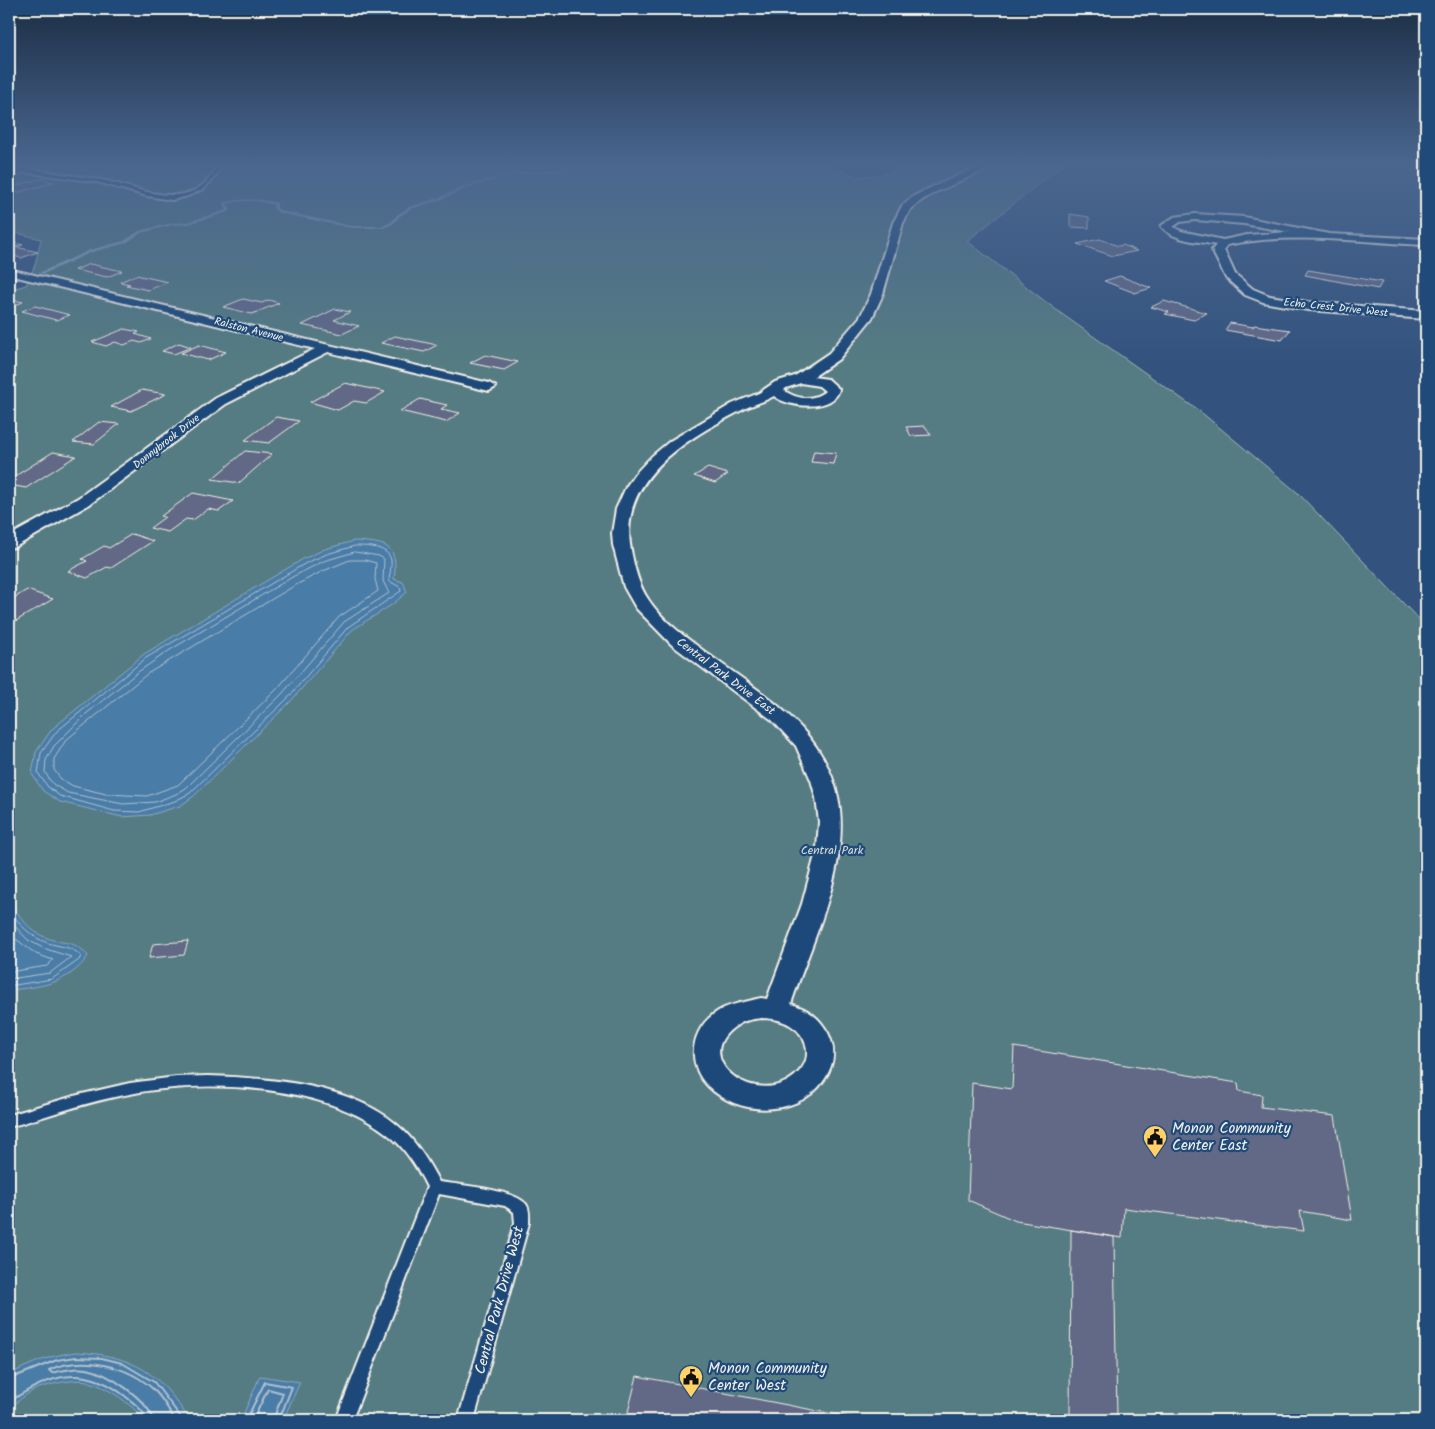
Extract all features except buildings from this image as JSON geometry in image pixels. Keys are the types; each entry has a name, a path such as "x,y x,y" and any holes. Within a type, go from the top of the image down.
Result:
{"street":[{"name":"Central Park Drive East","path":"776,1009 824,866 830,832 830,816 823,783 810,753 795,732 785,722 761,701 683,646 637,597 619,535 625,507 641,476 659,457 680,440 725,414 739,406 766,396 785,382 800,379 834,356 866,318 873,305 896,231"},
{"path":"1171,231 1222,244 1247,238 1274,236 1426,242"},
{"path":"1290,231 1329,237"},
{"name":"Echo Crest Drive West","path":"1222,244 1218,250 1230,276 1241,287 1257,295 1295,304 1426,315"},
{"name":"Ralston Avenue","path":"9,272 489,386"},
{"name":"Donnybrook Drive","path":"9,543 84,501 221,401 327,348"},
{"name":"Central Park Drive East","path":"725,414 768,404 824,399 832,392 825,380 834,363 834,356"},
{"path":"800,379 816,380 828,385"},
{"path":"777,388 777,391 783,397 796,401"}],"lane":[{"path":"9,1121 83,1099 148,1085 205,1082 275,1086 322,1095 352,1104 372,1114 393,1130 422,1164 434,1187 344,1420"},
{"name":"Central Park Drive West","path":"434,1187 509,1200 521,1209 522,1223 466,1420"}],"green space":[{"name":"Central Park","path":"9,231 980,231 967,241 1059,312 1202,413 1298,493 1426,627 1426,1420 9,1420 9,290 26,285 35,265 41,239"}],"water":[{"path":"354,541 374,543 388,548 392,552 394,559 394,579 403,582 407,592 393,604 352,630 290,702 194,796 180,806 150,815 122,817 60,802 43,791 32,774 36,752 52,729 144,654 303,559 325,549"},
{"path":"9,901 25,922 40,935 74,945 88,956 72,973 63,978 43,985 9,990"},
{"path":"76,1352 113,1357 143,1369 167,1390 189,1420 144,1420 119,1397 95,1384 82,1380 60,1382 34,1390 9,1408 9,1375 41,1360"},
{"path":"260,1376 300,1382 283,1420 241,1420"}],"waterway":[{"path":"41,273 91,251 125,242 145,231"},
{"path":"9,280 17,279"}],"place":[{"name":"Monon Community Center East","path":"1155,1158"},
{"name":"Monon Community Center West","path":"691,1398"}]}
